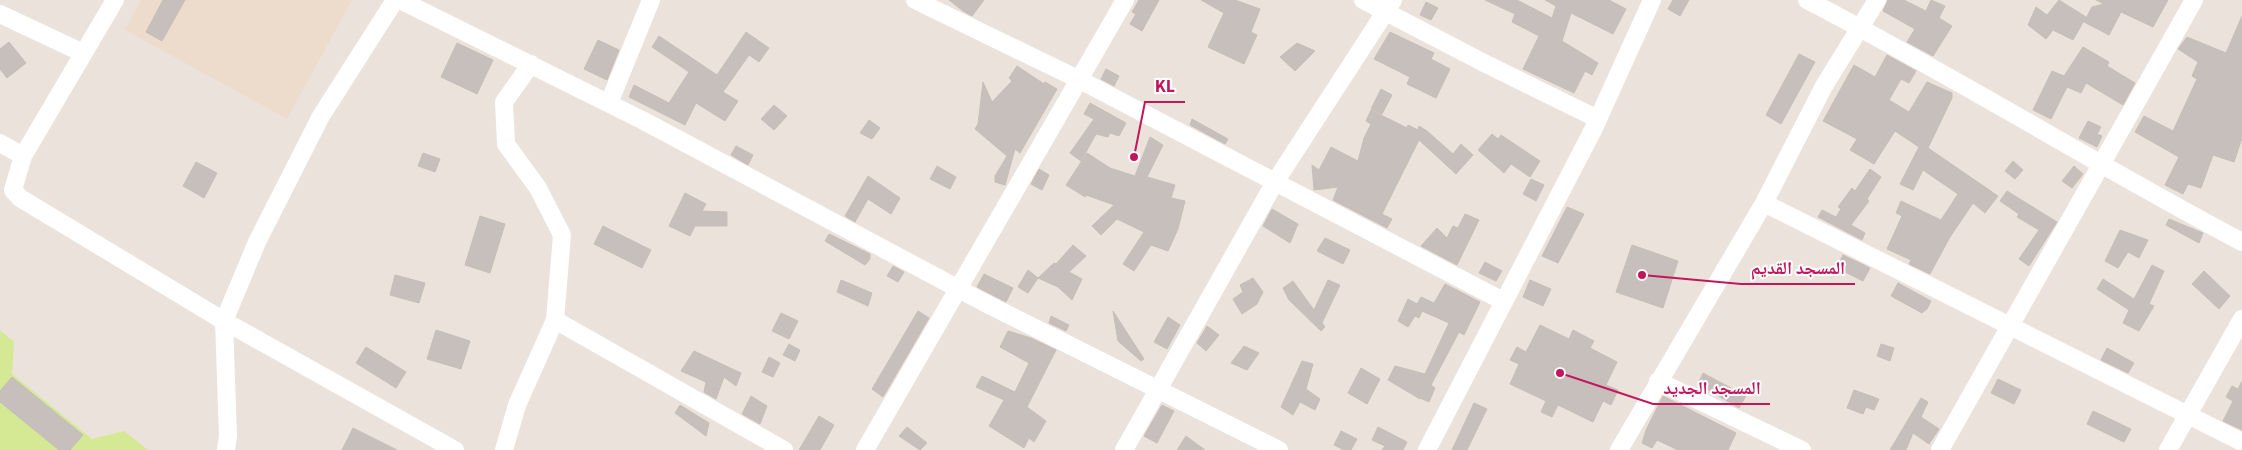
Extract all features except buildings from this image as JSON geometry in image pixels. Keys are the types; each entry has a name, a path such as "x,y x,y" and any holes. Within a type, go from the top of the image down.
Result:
{"street":[{"path":"114,0 23,156 13,190 20,198 224,321 455,450"},
{"path":"226,450 228,436 224,321 257,242 321,116 395,0"},
{"path":"400,0 609,103 958,288 1279,450"},
{"path":"609,103 651,0"},
{"path":"915,0 1078,79 1503,301"},
{"path":"865,450 1125,0"},
{"path":"1363,0 1389,6 1486,64 1598,118"},
{"path":"1426,450 1598,118 1652,0"},
{"path":"1806,0 1861,28 2242,242"},
{"path":"1619,450 1764,203 1824,86 1877,0"},
{"path":"1940,450 2194,0"},
{"path":"1124,450 1275,182 1389,6"},
{"path":"0,14 83,53"},
{"path":"504,450 517,405 555,320 562,235 538,188 506,144 504,102 531,64"},
{"path":"0,143 23,156"},
{"path":"1764,203 2242,442"},
{"path":"555,320 784,450"},
{"path":"2168,450 2242,320"},
{"path":"1658,381 1802,450"}],"shaded area":[{"path":"141,0 352,0 287,119 125,30"}],"green space":[{"path":"0,330 14,342 12,374 92,439 124,431 148,450 0,450"}],"place":[{"name":"KL","path":"1134,157"},
{"name":"المسجد القديم","path":"1642,275"},
{"name":"المسجد الجديد","path":"1560,373"}]}
